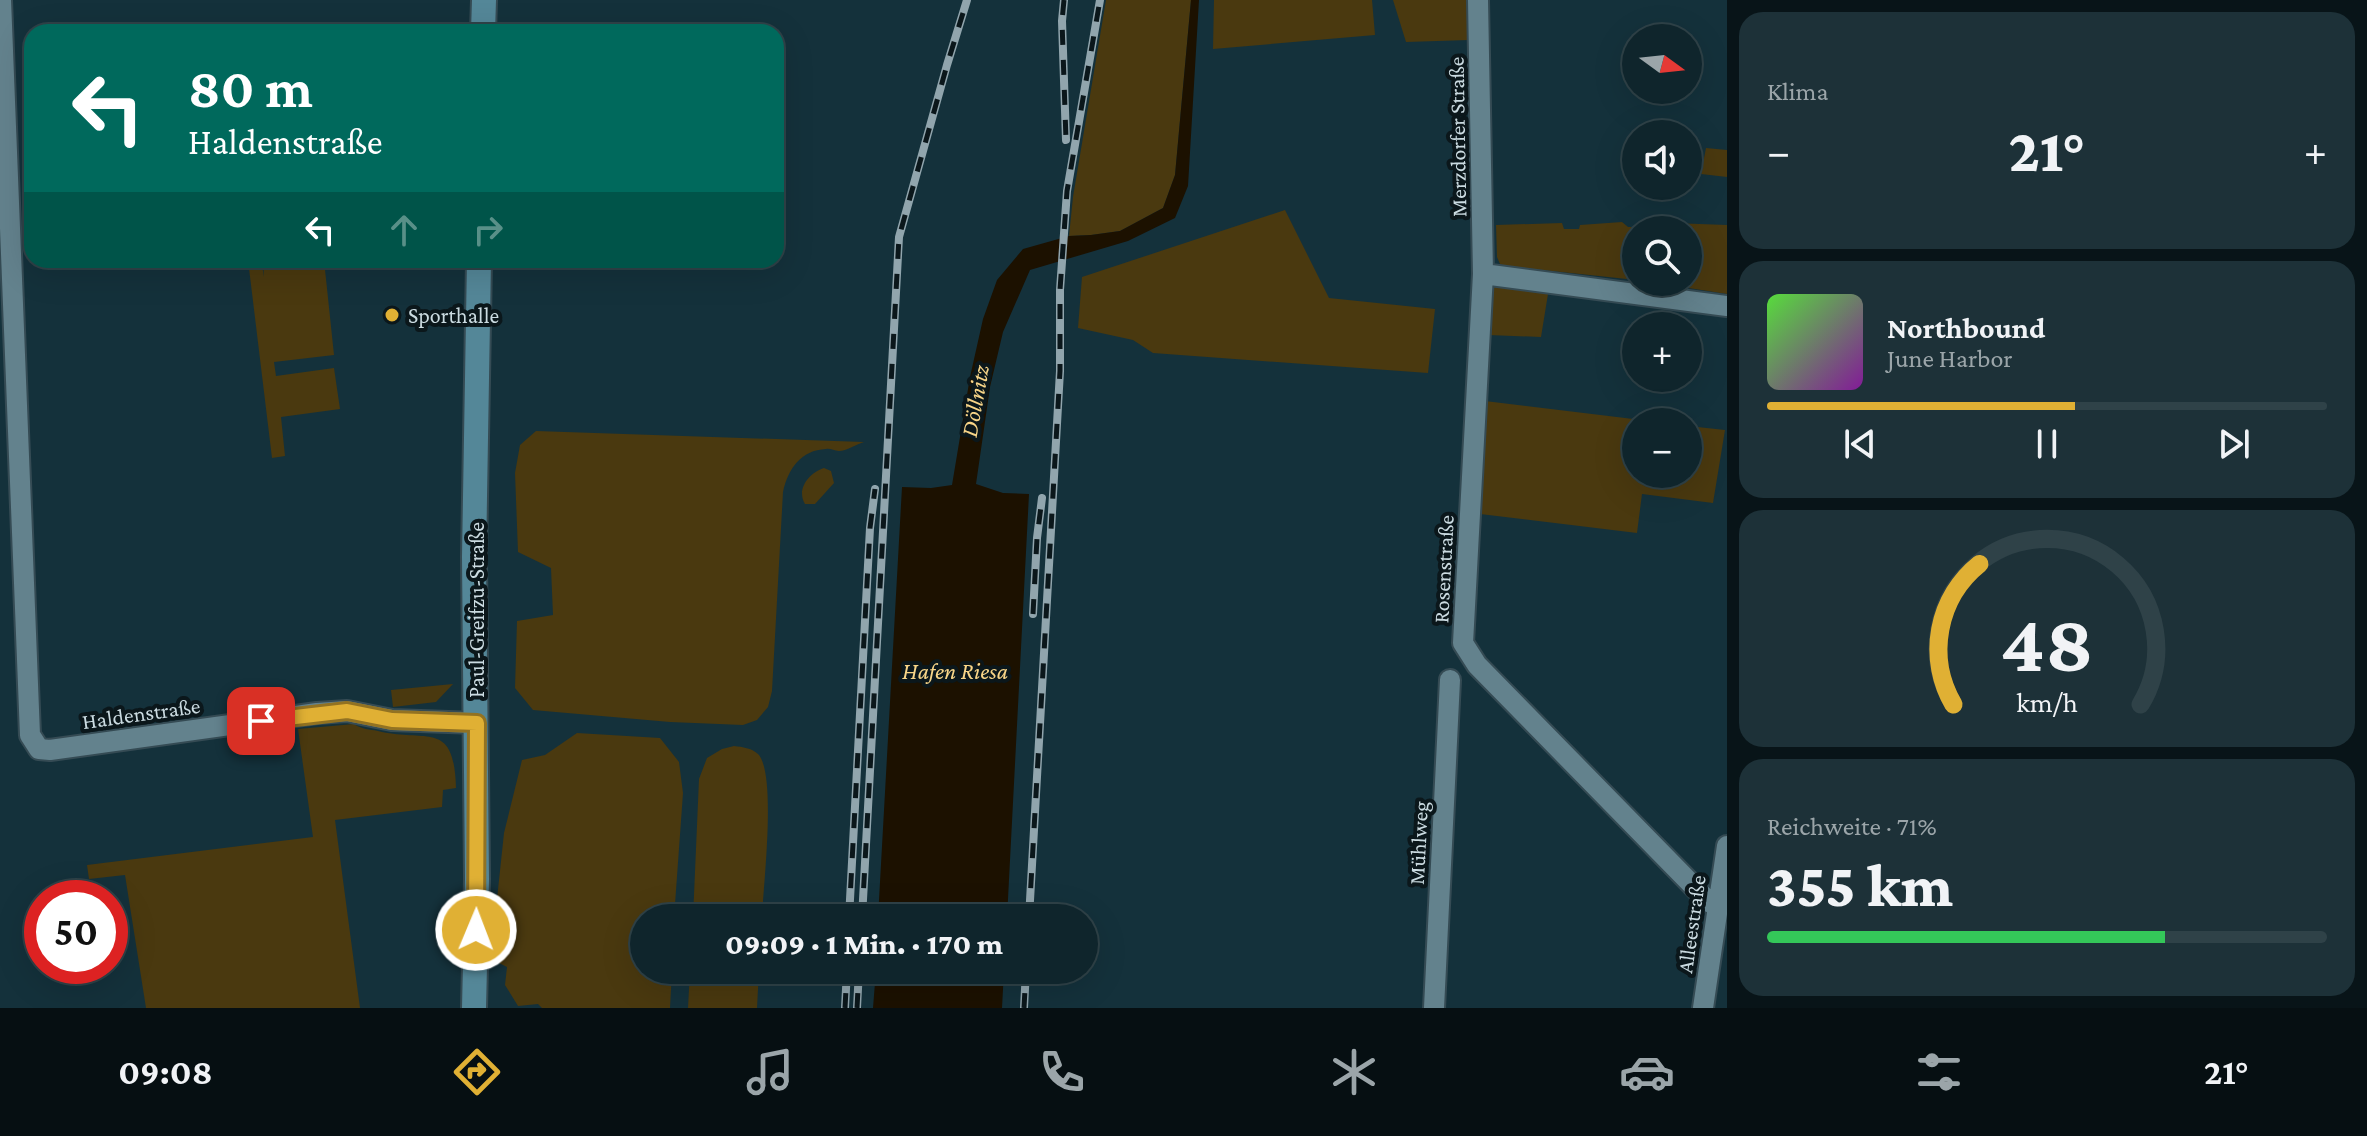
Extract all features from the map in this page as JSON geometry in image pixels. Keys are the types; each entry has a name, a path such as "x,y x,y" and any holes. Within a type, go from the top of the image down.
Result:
{"main road":[{"path":"483,24 484,0"},
{"name":"Paul-Greifzu-Straße","path":"474,1008 477,723 474,557 479,268"}],"street":[{"name":"Haldenstraße","path":"1,0 30,735 39,749 347,711 392,720 477,723"},
{"name":"Merzdorfer Straße","path":"1478,0 1483,274"},
{"path":"1483,274 1727,306"},
{"name":"Rosenstraße","path":"1483,274 1463,643 1477,665 1709,902 1720,918"},
{"name":"Mühlweg","path":"1434,1008 1450,680"},
{"name":"Alleestraße","path":"1703,1008 1720,918 1727,846"}],"shaded area":[{"path":"1106,0 1191,0 1175,175 1163,208 1120,231 1069,236 1073,197"},
{"path":"1214,0 1372,0 1375,35 1213,49"},
{"path":"1393,0 1467,0 1469,40 1406,42"},
{"path":"1706,148 1727,150 1727,177 1702,174"},
{"path":"1285,210 1329,298 1435,309 1428,373 1153,353 1133,340 1078,328 1082,277"},
{"path":"1622,222 1622,278 1500,264 1496,225 1562,223 1564,229 1579,229 1580,225"},
{"path":"1702,224 1727,225 1727,294 1702,290"},
{"path":"249,268 262,268 264,277 263,268 325,268 334,355 274,362 276,376 334,368 340,409 281,417 285,456 272,458"},
{"path":"1498,285 1548,294 1541,337 1488,335 1493,287"},
{"path":"1485,401 1622,418 1622,488 1702,488 1702,428 1725,430 1713,503 1642,494 1637,533 1480,514"},
{"path":"536,431 864,442 842,451 828,449 809,453 797,462 785,484 772,691 768,707 757,720 743,725 670,722 533,710 515,688 517,621 553,615 551,568 518,552 515,473 520,445"},
{"path":"824,468 831,471 834,483 815,504 805,504 803,487 813,474"},
{"path":"453,684 436,702 393,707 391,690"},
{"path":"354,724 366,729 435,738 444,743 454,766 456,788 443,790 442,807 335,820 360,1008 146,1008 128,880 125,875 89,879 87,865 313,837 298,729"},
{"path":"577,733 660,738 679,762 683,793 675,904 630,904 630,984 671,984 670,1008 518,1006 505,985 507,967 499,963 497,899 504,833 522,760 545,755"},
{"path":"734,746 750,749 758,754 764,765 768,832 763,904 694,904 699,779 707,758"},
{"path":"689,984 758,984 757,1008 688,1008"}],"water":[{"name":"Hafen Riesa","path":"1191,0 1199,0 1188,186 1175,218 1128,241 1030,270 1003,332 990,387 976,484 1003,493 1029,494 1008,904 879,904 902,487 952,485 983,319 997,280 1023,249 1069,236 1120,231 1163,208 1175,175"},
{"path":"875,984 1003,984 1002,1008 873,1008"}],"railway":[{"path":"863,904 899,237 967,0"},
{"path":"1064,0 1066,140"},
{"path":"1030,904 1067,191 1100,0"},
{"path":"850,904 870,528 875,489"},
{"path":"1033,614 1042,498"},
{"path":"845,1008 846,984"},
{"path":"857,1008 858,984"},
{"path":"1024,1008 1025,984"}],"place":[{"name":"Sporthalle","path":"392,315"}],"route":[{"path":"261,721 347,711 392,720 477,723 476,930"}],"water label":[{"name":"Döllnitz","path":"975,401"}]}
